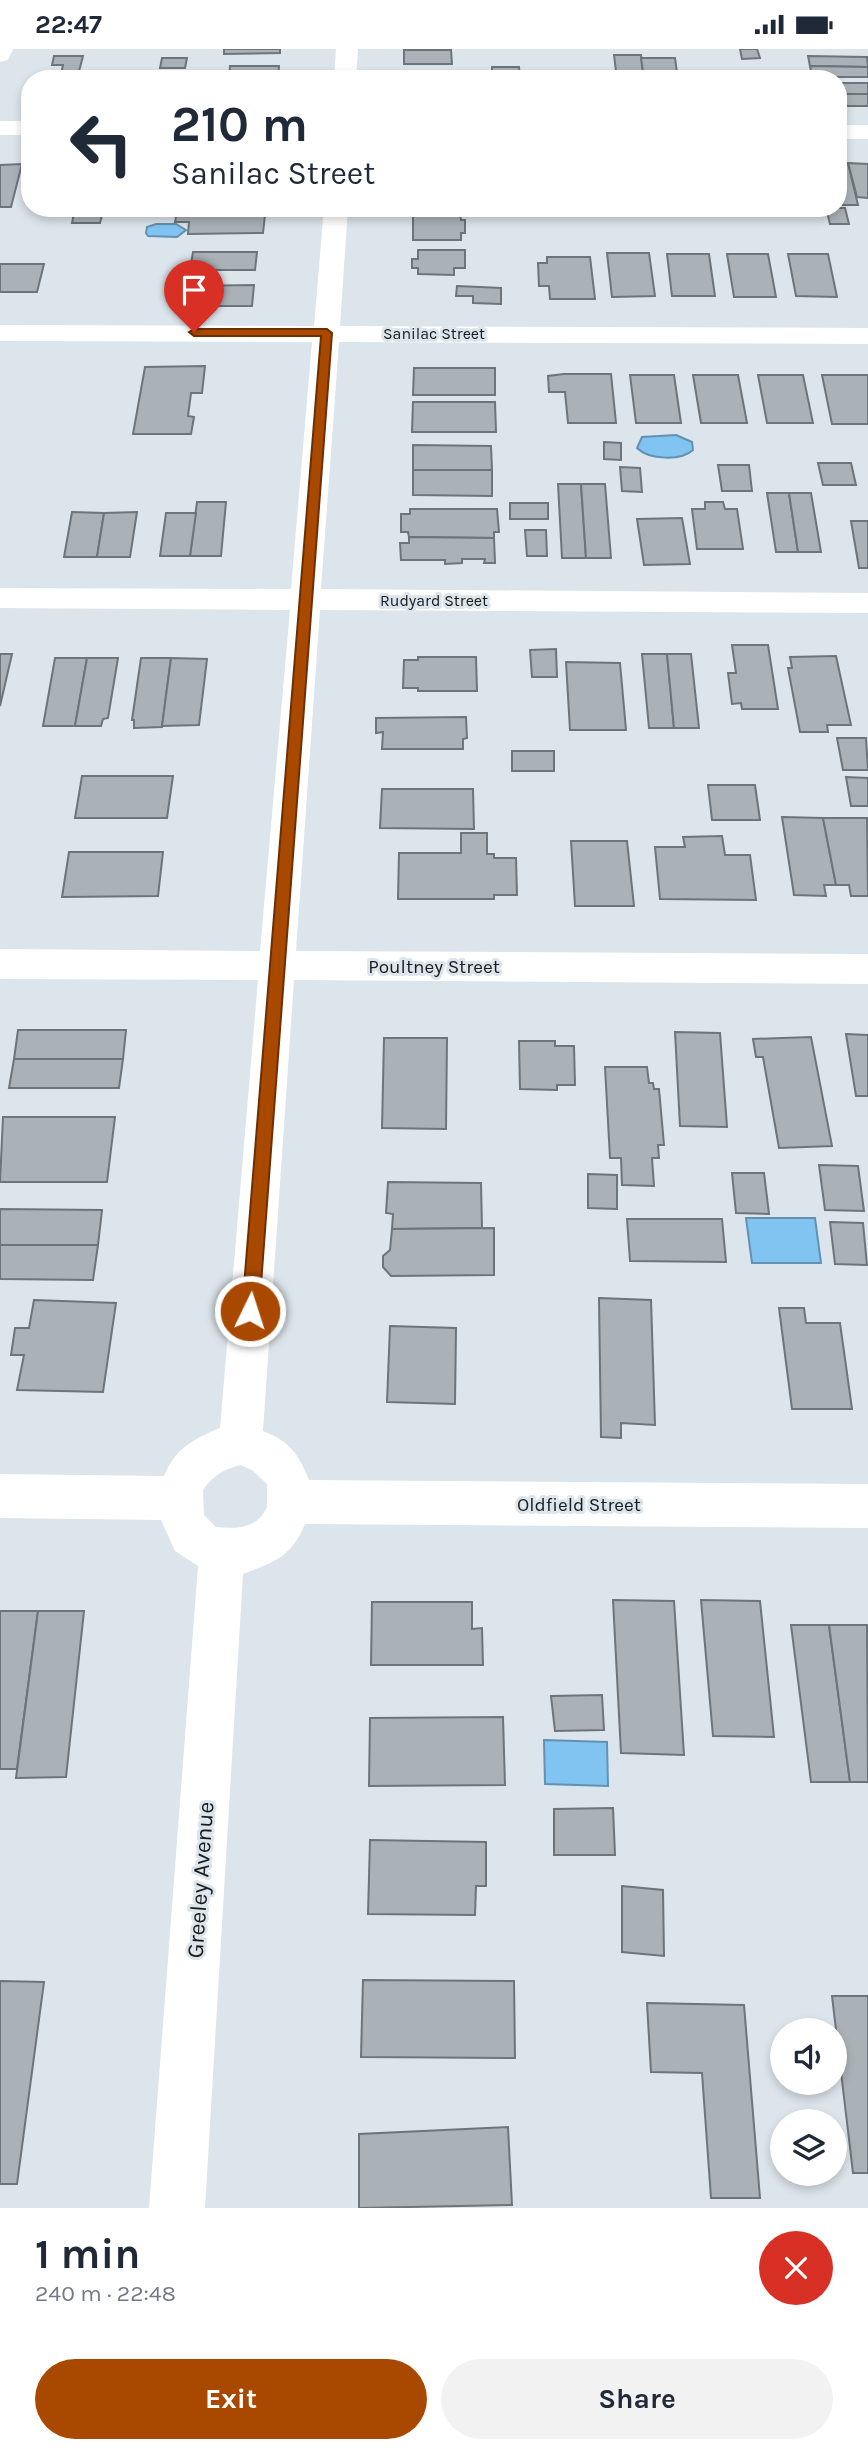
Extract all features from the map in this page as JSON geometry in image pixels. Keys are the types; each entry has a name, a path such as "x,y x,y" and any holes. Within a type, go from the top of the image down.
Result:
{"street":[{"path":"0,55 2,49"},
{"path":"346,70 347,49"},
{"path":"0,128 21,128"},
{"path":"847,132 868,132"},
{"path":"240,1444 335,217"},
{"name":"Sanilac Street","path":"0,333 868,336"},
{"name":"Rudyard Street","path":"0,598 868,603"},
{"name":"Poultney Street","path":"0,964 868,969"},
{"path":"240,1444 257,1447 273,1455 284,1468 290,1485 291,1502 275,1537 258,1548 237,1554 202,1547 189,1534 181,1517 179,1499 183,1481 193,1465 206,1453 223,1446 240,1444"},
{"path":"0,1496 179,1499"},
{"name":"Oldfield Street","path":"291,1502 868,1506"},
{"name":"Greeley Avenue","path":"177,2208 222,1551"}],"water":[{"path":"176,224 186,230 177,237 148,236 147,227"},
{"path":"676,435 692,442 693,450 681,456 665,458 649,455 637,448 642,437"},
{"path":"746,1218 815,1218 821,1263 752,1263"},
{"path":"544,1740 607,1742 608,1786 545,1784"}],"building":[{"path":"224,49 280,49 280,53 224,54"},
{"path":"740,49 757,49 760,58 742,59"},
{"path":"404,50 451,50 452,64 404,64"},
{"path":"614,55 641,55 643,70 616,70"},
{"path":"54,56 83,56 79,70 62,70 63,65 52,65"},
{"path":"808,56 867,57 868,67 810,66"},
{"path":"162,58 187,58 185,68 160,68"},
{"path":"641,58 675,58 677,70 643,70"},
{"path":"230,66 279,66 279,70 230,70"},
{"path":"810,66 868,67 868,77 847,77 847,70 811,70"},
{"path":"492,67 519,67 519,70 492,70"},
{"path":"847,83 868,83 868,94 847,94"},
{"path":"847,94 868,94 868,106 847,106"},
{"path":"847,163 848,163 858,205 847,205"},
{"path":"848,163 868,164 868,198 857,197"},
{"path":"21,164 11,207 0,207 0,165"},
{"path":"847,216 849,224 830,224 828,217"},
{"path":"73,217 102,217 100,223 72,223"},
{"path":"176,217 265,217 263,233 188,234 189,222 175,222"},
{"path":"413,217 460,217 461,220 465,220 465,233 461,233 461,240 413,240"},
{"path":"418,250 465,250 465,268 454,268 454,275 418,274 418,268 412,268 412,259 418,259"},
{"path":"193,252 257,252 255,270 190,270"},
{"path":"607,253 649,253 655,296 612,297"},
{"path":"667,254 709,254 715,296 672,296"},
{"path":"727,254 768,254 776,297 734,297"},
{"path":"788,254 828,254 837,297 796,296"},
{"path":"547,257 590,257 595,299 550,299 549,286 539,286 538,263 547,263"},
{"path":"0,264 44,264 37,292 0,292"},
{"path":"254,285 252,306 185,306 187,286"},
{"path":"457,286 501,288 501,304 473,303 473,296 456,296"},
{"path":"205,366 202,393 191,393 188,416 194,417 191,434 133,434 145,367"},
{"path":"414,368 495,368 495,395 413,395"},
{"path":"611,374 616,423 568,423 565,392 549,392 548,376"},
{"path":"630,375 674,375 681,423 636,423"},
{"path":"693,375 738,375 747,423 701,423"},
{"path":"758,375 803,375 813,423 767,423"},
{"path":"822,375 868,375 868,424 832,424"},
{"path":"413,402 495,402 496,432 412,432"},
{"path":"604,442 621,443 621,460 604,459"},
{"path":"413,445 491,446 492,470 413,470"},
{"path":"818,463 851,463 856,485 823,485"},
{"path":"718,465 749,465 752,491 722,491"},
{"path":"620,467 640,468 642,492 622,491"},
{"path":"413,470 492,470 492,496 413,495"},
{"path":"558,484 581,484 586,558 562,558"},
{"path":"581,484 605,484 611,558 586,558"},
{"path":"767,493 789,493 798,552 776,552"},
{"path":"789,493 811,493 821,552 798,552"},
{"path":"197,502 226,502 221,556 190,556"},
{"path":"705,502 723,502 725,509 737,509 743,549 697,549 692,509 705,509"},
{"path":"510,503 548,503 548,519 510,519"},
{"path":"410,509 497,509 499,532 494,532 494,538 409,537 408,532 401,532 401,514 410,514"},
{"path":"72,512 104,513 97,557 64,557"},
{"path":"137,512 130,557 97,557 104,513"},
{"path":"166,513 196,513 190,556 160,556"},
{"path":"682,518 690,564 644,565 637,519"},
{"path":"851,521 868,521 868,568 859,568"},
{"path":"525,530 546,530 547,556 527,556"},
{"path":"409,537 494,538 495,563 484,563 485,559 462,559 462,563 445,564 445,560 401,560 400,543 409,543"},
{"path":"732,645 768,645 778,709 742,709 741,703 732,704 728,673 736,673"},
{"path":"556,649 557,677 532,677 530,650"},
{"path":"0,654 12,654 0,706"},
{"path":"642,654 667,654 674,728 649,728"},
{"path":"667,654 691,654 699,728 674,728"},
{"path":"836,656 851,725 827,725 828,732 800,732 788,668 792,668 790,657"},
{"path":"418,657 476,657 477,691 418,691 418,688 403,688 404,660 418,660"},
{"path":"55,658 87,658 75,726 43,726"},
{"path":"87,658 118,658 108,718 103,719 101,726 75,726"},
{"path":"141,658 171,658 162,727 134,728 132,720"},
{"path":"171,658 207,659 199,725 162,726"},
{"path":"566,662 620,663 626,730 570,730"},
{"path":"466,717 467,738 463,739 463,749 382,749 383,732 376,733 376,718"},
{"path":"837,738 866,738 868,770 843,770"},
{"path":"512,751 554,751 554,771 512,771"},
{"path":"82,776 173,776 167,818 75,818"},
{"path":"846,777 868,778 868,806 851,806"},
{"path":"708,785 755,785 760,820 712,820"},
{"path":"382,789 473,789 474,829 380,828"},
{"path":"782,817 823,818 836,885 824,885 826,896 794,895"},
{"path":"823,818 867,818 868,896 851,896 849,885 836,885"},
{"path":"461,833 487,833 487,854 494,854 494,858 516,858 517,895 494,895 494,899 398,899 399,853 461,853"},
{"path":"722,836 725,855 750,855 756,900 660,899 655,847 685,847 683,837"},
{"path":"571,841 627,841 634,906 575,906"},
{"path":"69,852 163,852 158,896 62,897"},
{"path":"18,1030 126,1030 123,1059 14,1059"},
{"path":"675,1032 720,1033 727,1127 680,1126"},
{"path":"846,1034 868,1035 868,1096 856,1096"},
{"path":"811,1037 832,1146 779,1148 763,1057 756,1057 753,1039"},
{"path":"384,1038 447,1038 446,1129 382,1128"},
{"path":"519,1041 555,1041 555,1046 574,1046 575,1085 557,1085 557,1090 520,1089"},
{"path":"14,1059 123,1059 119,1088 9,1088"},
{"path":"605,1067 647,1067 649,1083 653,1083 654,1089 659,1089 664,1145 658,1145 659,1158 652,1158 654,1186 622,1185 621,1158 610,1158"},
{"path":"3,1117 115,1117 107,1182 0,1182"},
{"path":"819,1165 858,1166 864,1211 825,1210"},
{"path":"732,1173 764,1173 769,1214 736,1213"},
{"path":"588,1174 617,1175 617,1209 588,1208"},
{"path":"388,1182 481,1183 482,1228 392,1229 393,1214 386,1213"},
{"path":"0,1209 102,1210 98,1245 0,1245"},
{"path":"627,1219 722,1219 726,1262 630,1261"},
{"path":"830,1222 863,1223 867,1265 835,1264"},
{"path":"494,1228 494,1275 391,1276 383,1267 383,1256 390,1250 392,1229"},
{"path":"0,1245 98,1245 93,1280 0,1279"},
{"path":"599,1298 651,1300 655,1425 621,1423 621,1438 601,1437"},
{"path":"34,1300 116,1303 103,1392 17,1390 24,1355 11,1355 15,1328 29,1328"},
{"path":"779,1308 804,1308 806,1323 840,1323 852,1409 792,1409"},
{"path":"390,1326 456,1328 455,1404 387,1402"},
{"path":"613,1600 674,1601 684,1755 621,1753"},
{"path":"701,1600 760,1601 774,1737 713,1736"},
{"path":"372,1602 472,1602 472,1629 482,1628 483,1665 371,1665"},
{"path":"0,1611 38,1611 17,1769 0,1769"},
{"path":"38,1611 84,1611 66,1777 16,1778"},
{"path":"791,1625 829,1625 850,1782 811,1782"},
{"path":"829,1625 867,1625 868,1782 850,1782"},
{"path":"602,1695 604,1730 555,1731 551,1696"},
{"path":"503,1717 505,1785 369,1786 370,1718"},
{"path":"613,1808 615,1855 554,1855 554,1809"},
{"path":"370,1840 486,1842 486,1886 476,1886 475,1915 368,1914"},
{"path":"622,1886 663,1890 664,1956 622,1952"},
{"path":"363,1980 514,1981 515,2058 361,2057"},
{"path":"0,1981 44,1982 17,2184 0,2184"},
{"path":"832,1996 868,1996 868,2173 853,2173 844,2095 847,2095 847,2018 835,2018"},
{"path":"647,2003 744,2005 760,2198 711,2198 702,2073 651,2072"},
{"path":"508,2127 512,2205 359,2208 359,2134"}],"route":[{"path":"194,332 327,333 250,1311"}]}
